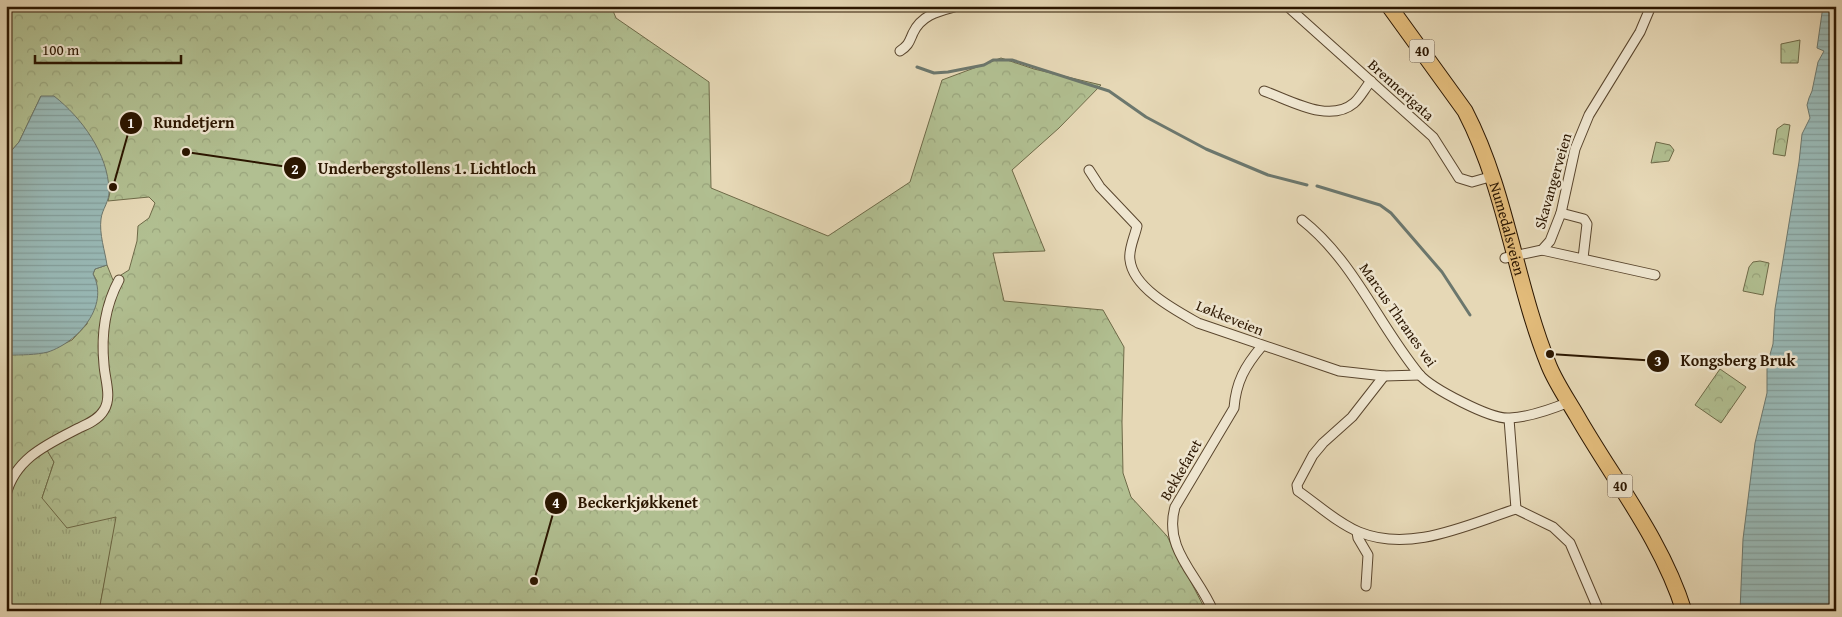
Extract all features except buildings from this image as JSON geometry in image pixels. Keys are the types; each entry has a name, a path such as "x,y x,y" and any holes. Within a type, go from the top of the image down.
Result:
{"main road":[{"name":"Numedalsveien","path":"1389,6 1474,127 1489,177 1506,213 1510,257 1522,316 1539,353 1549,365 1660,554 1684,611"}],"street":[{"path":"900,51 909,45 914,32 924,17 958,6"},
{"name":"Skavangerveien","path":"1510,257 1542,250 1550,241 1561,213 1575,149 1589,114 1636,39 1651,6"},
{"name":"Brennerigata","path":"1288,9 1433,137 1459,178 1472,182 1489,177"},
{"path":"1264,91 1323,112 1338,112 1354,103 1371,81"},
{"name":"Løkkeveien","path":"1089,170 1100,187 1137,226 1129,259 1134,276 1155,296 1198,323 1339,371 1384,376 1420,375"},
{"path":"1561,213 1584,219 1587,224 1583,258"},
{"name":"Marcus Thranes vei","path":"1302,220 1316,231 1347,266 1420,375 1440,390 1473,408 1509,419"},
{"path":"1542,250 1655,275"},
{"path":"6,495 14,472 26,460 47,443 85,425 104,411 108,396 104,367 104,328 109,300 119,280"},
{"name":"Bekkefaret","path":"1213,611 1179,553 1173,536 1171,521 1175,507 1234,408 1241,374 1262,346"},
{"path":"1384,376 1352,416 1313,455 1297,485 1298,490 1357,532 1379,538 1404,541 1436,535 1516,509 1562,533 1570,543 1599,611"},
{"path":"1516,509 1509,419 1569,402"},
{"path":"1357,532 1358,538 1368,555 1366,586"}],"green space":[{"path":"6,6 611,6 616,18 709,82 711,188 828,236 910,182 942,80 1001,58 1034,69 1101,85 1059,128 1012,170 1045,251 993,253 1004,301 1103,310 1124,347 1123,473 1131,497 1167,536 1206,611 99,611 116,517 67,528 42,498 54,462 44,445 6,480 6,358 9,355 47,352 72,340 87,324 97,281 93,274 95,269 107,265 113,280 129,270 137,241 138,226 149,218 155,203 149,197 108,201 110,192 41,96 19,142 6,157"},
{"path":"1800,40 1798,63 1781,63 1781,44"},
{"path":"1784,124 1790,125 1785,156 1773,154 1777,129"},
{"path":"1656,142 1670,145 1674,150 1669,161 1651,163"},
{"path":"1753,262 1769,263 1763,295 1743,291 1749,267"},
{"path":"1720,369 1746,387 1721,423 1695,405"},
{"path":"44,445 54,462 42,498 117,517 99,611 6,611 6,480"}],"water":[{"path":"1823,6 1836,6 1836,611 1740,611 1743,539 1755,443 1767,393 1767,365 1773,344 1775,309 1802,134 1810,118 1807,105 1818,62 1824,51 1817,48"},
{"path":"41,96 54,96 64,105 83,126 99,150 104,163 109,194 102,215 101,225 101,236 107,265 95,269 93,274 97,286 97,298 94,310 80,331 70,340 48,352 9,355 6,358 6,157 19,142"}],"waterway":[{"path":"917,67 934,73 948,72 984,65 993,60 1012,60 1109,91 1146,117 1206,149 1268,175 1307,185"},
{"path":"1317,186 1380,205 1391,213 1442,272 1470,315"}],"place":[{"name":"Underbergstollens 1. Lichtloch","path":"186,152"},
{"name":"Rundetjern","path":"113,187"},
{"name":"Kongsberg Bruk","path":"1550,354"},
{"name":"Beckerkjøkkenet","path":"534,581"}]}
